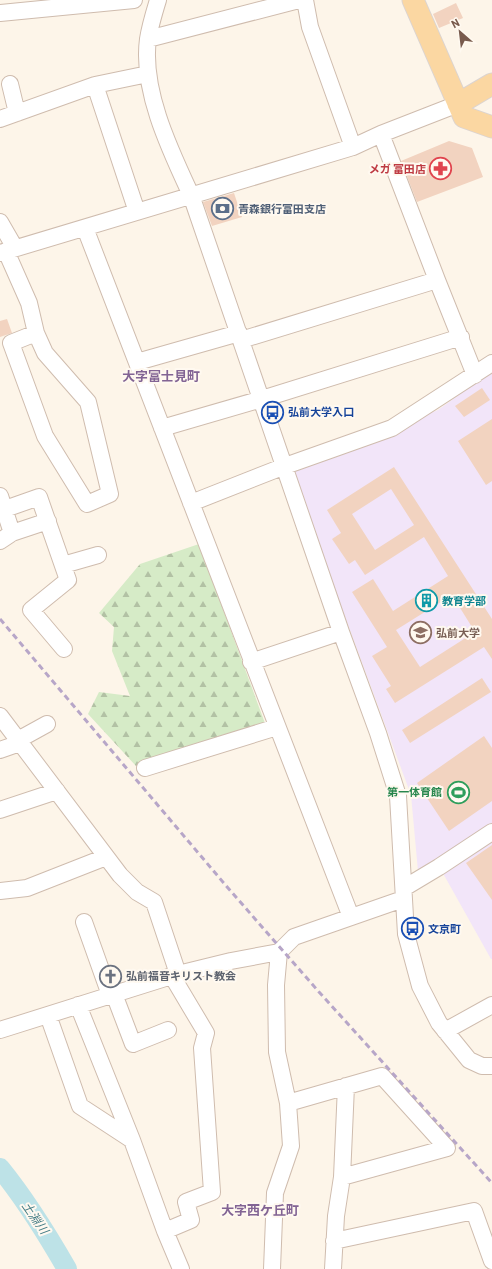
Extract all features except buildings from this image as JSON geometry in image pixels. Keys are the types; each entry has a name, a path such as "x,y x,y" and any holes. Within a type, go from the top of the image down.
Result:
{"main road":[{"path":"413,0 464,117 492,127"},
{"path":"458,104 492,84"},
{"path":"458,104 492,96"}],"street":[{"path":"0,13 134,0"},
{"path":"158,0 148,39 148,74 154,102 172,156 191,195 341,632 378,733 398,796 406,934 420,986 439,1023 469,1060 482,1066 492,1066"},
{"path":"148,39 299,0"},
{"path":"305,0 310,27 353,147"},
{"path":"0,119 95,85 148,74"},
{"path":"10,84 17,113"},
{"path":"95,85 137,212"},
{"path":"7,251 353,147 381,134 458,104"},
{"path":"381,134 475,375"},
{"path":"0,222 7,251 29,303 36,333 45,353 88,402 110,494 87,504 45,436 10,344 36,333"},
{"path":"85,228 251,662 351,918"},
{"path":"137,362 240,336 437,280"},
{"path":"162,428 262,399 461,337"},
{"path":"191,503 285,466 392,428 492,364"},
{"path":"48,521 6,537 2,503 39,497 48,521 68,580 31,610 64,649"},
{"path":"63,565 98,555"},
{"path":"251,662 341,632"},
{"path":"0,716 120,875 137,892 154,902 175,975 206,1033 202,1048 212,1192 186,1202 191,1220 165,1231"},
{"path":"0,750 19,742 47,724"},
{"path":"145,768 277,727"},
{"path":"0,810 57,791"},
{"path":"0,1030 175,975 231,961 279,952 294,937 351,918 404,894 439,867 492,832"},
{"path":"0,891 27,888 106,857"},
{"path":"84,922 133,1044 168,1030"},
{"path":"272,1269 275,1194 291,1146 288,1104 277,1052 276,985 279,952"},
{"path":"78,1005 132,1140 165,1231 181,1269"},
{"path":"445,1031 492,1005"},
{"path":"48,1015 80,1106 132,1140"},
{"path":"288,1104 382,1076 446,1148 342,1177"},
{"path":"333,1269 336,1216 342,1177 346,1086"},
{"path":"334,1241 474,1211 492,1261"}],"shaded area":[{"name":"弘前大学","path":"492,371 491,959 435,859 418,871 411,795 291,471 438,410"}],"green space":[{"path":"199,544 266,726 136,766 88,714 99,692 130,696 112,651 114,627 99,613 140,564"}],"waterway":[{"name":"土淵川","path":"0,1168 36,1217 67,1269"}],"railway":[{"path":"0,619 228,888 319,992 492,1183"}],"place":[{"name":"メガ 富田店","path":"441,169"},
{"name":"青森銀行富田支店","path":"222,209"},
{"name":"弘前大学入口","path":"272,412"},
{"name":"教育学部","path":"426,601"},
{"name":"弘前大学","path":"421,633"},
{"name":"第一体育館","path":"458,792"},
{"name":"文京町","path":"413,929"},
{"name":"弘前福音キリスト教会","path":"111,976"}],"district":[{"name":"大字富士見町","path":"161,376"},
{"name":"大字西ケ丘町","path":"260,1210"}]}
